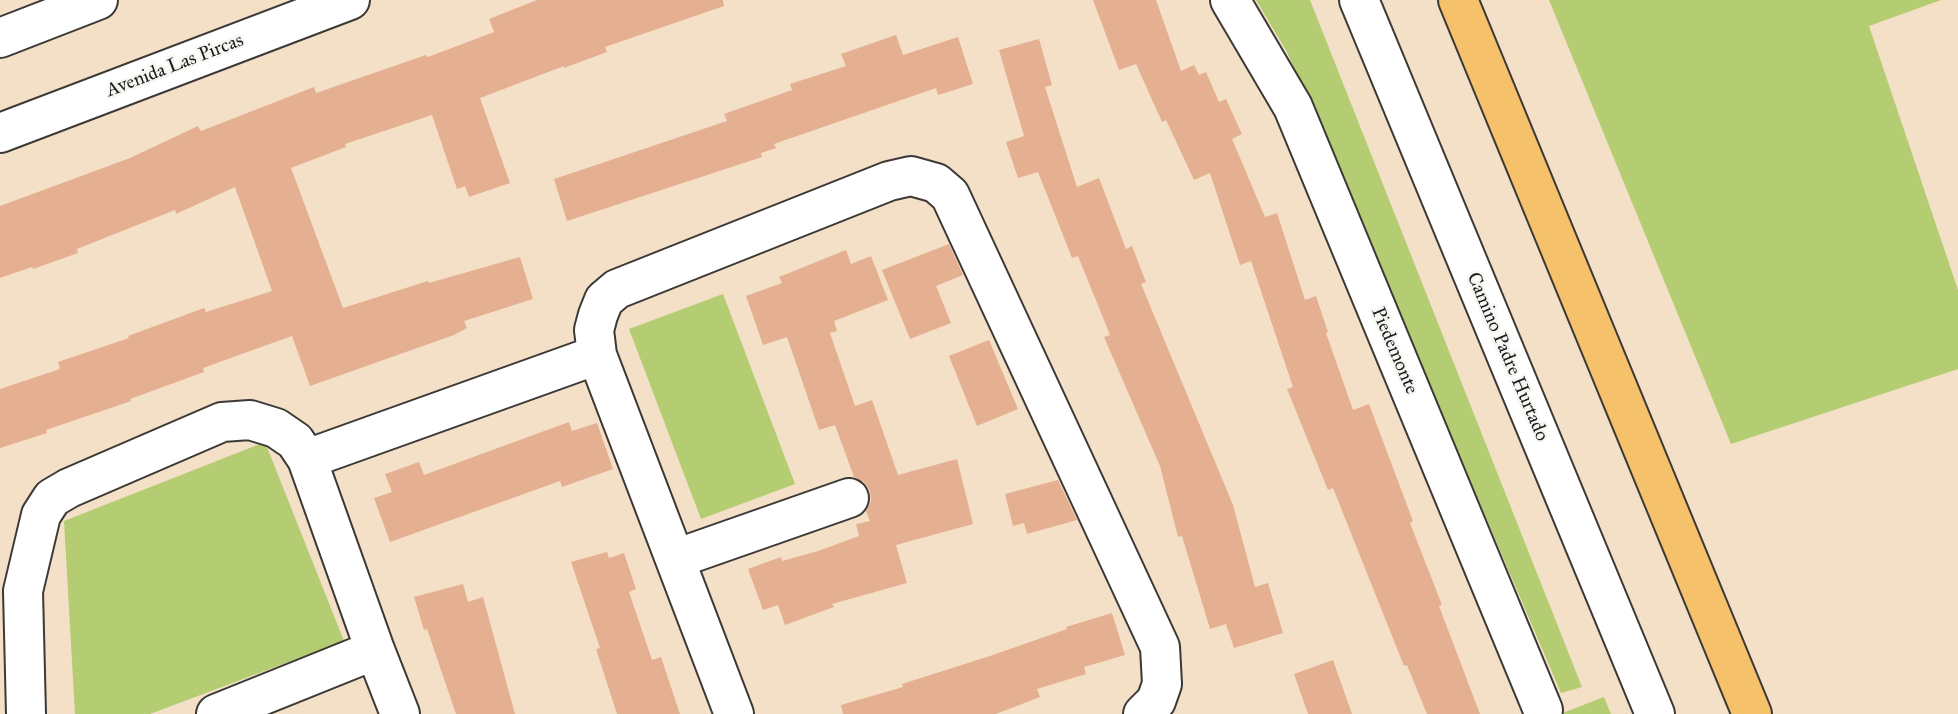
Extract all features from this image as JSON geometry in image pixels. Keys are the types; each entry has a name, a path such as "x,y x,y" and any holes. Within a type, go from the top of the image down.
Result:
{"main road":[{"path":"1458,0 1752,714"}],"street":[{"path":"0,38 98,0"},
{"name":"Avenida Las Pircas","path":"0,133 350,0"},
{"name":"Piedemonte","path":"1230,0 1293,107 1544,710"},
{"name":"Camino Padre Hurtado","path":"1359,0 1655,714"},
{"path":"734,714 597,355 594,330 598,315 604,300 617,289 889,181 911,176 936,183 950,195 1160,647 1163,684 1156,701 1143,714"},
{"path":"307,459 597,355"},
{"path":"26,714 13,667 12,592 41,515 52,498 69,488 222,422 250,420 276,428 295,441 307,459 400,714"},
{"path":"675,559 849,498"},
{"path":"216,714 375,650"}],"green space":[{"path":"1256,0 1310,0 1582,687 1561,693 1287,52"},
{"path":"1549,0 1941,0 1869,26 1958,290 1958,369 1731,444"},
{"path":"723,294 795,484 701,519 629,329"},
{"path":"265,442 344,641 150,714 75,714 64,521"},
{"path":"1604,697 1611,714 1560,714"}],"building":[{"path":"537,0 723,0 724,6 605,47 607,52 480,98 510,183 469,197 465,186 457,189 432,115 345,144 346,147 291,168 343,308 428,281 429,283 520,257 533,299 464,321 467,328 454,335 310,386 292,336 203,368 204,372 130,399 131,401 0,448 0,389 60,369 58,362 129,338 128,336 204,308 206,312 272,291 235,187 176,214 175,210 77,249 78,253 0,278 0,206 130,158 198,126 201,131 314,87 316,93 426,55 428,57 494,32 489,19"},
{"path":"1093,0 1156,0 1181,71 1194,65 1199,75 1206,72 1219,102 1226,99 1242,134 1232,139 1265,217 1277,213 1305,300 1316,296 1353,410 1369,404 1413,521 1410,523 1442,605 1439,606 1480,714 1427,714 1407,665 1404,666 1333,488 1328,490 1287,389 1293,387 1251,261 1240,265 1210,173 1194,180 1166,120 1162,122 1136,64 1119,70"},
{"path":"896,35 903,55 958,37 973,84 938,95 936,88 774,144 776,148 761,153 762,157 567,221 554,179 727,121 724,114 792,90 790,84 846,66 841,54"},
{"path":"1039,39 1052,85 1045,87 1077,187 1099,178 1126,249 1132,246 1146,282 1141,284 1233,505 1255,587 1268,583 1283,633 1234,648 1226,624 1210,629 1182,536 1178,537 1160,466 1104,337 1110,335 1078,256 1072,258 1038,172 1018,178 1006,142 1024,136 999,50"},
{"path":"949,244 963,275 936,286 951,323 910,339 882,270"},
{"path":"846,250 851,264 871,256 888,300 834,321 837,331 830,333 855,406 872,400 898,475 957,459 973,524 896,545 907,583 832,604 834,607 785,625 778,605 763,610 748,569 781,557 782,561 818,551 859,536 856,524 870,521 866,511 871,501 870,491 864,482 854,477 835,425 819,430 787,337 763,345 746,296 782,283 779,277"},
{"path":"989,340 1018,409 977,426 949,356"},
{"path":"569,422 572,431 597,423 613,469 562,487 560,481 390,542 374,498 392,492 385,474 419,462 424,475"},
{"path":"1058,480 1077,520 1027,534 1024,523 1013,526 1005,494"},
{"path":"607,552 609,558 624,553 636,589 629,592 652,660 661,657 680,714 617,714 596,649 600,648 571,562"},
{"path":"463,584 468,602 483,597 515,714 456,714 414,597"},
{"path":"1112,613 1125,655 1084,667 1086,674 1037,689 1040,697 996,714 843,714 841,705 903,687 902,684"},
{"path":"1333,660 1352,714 1308,714 1294,674"}]}
